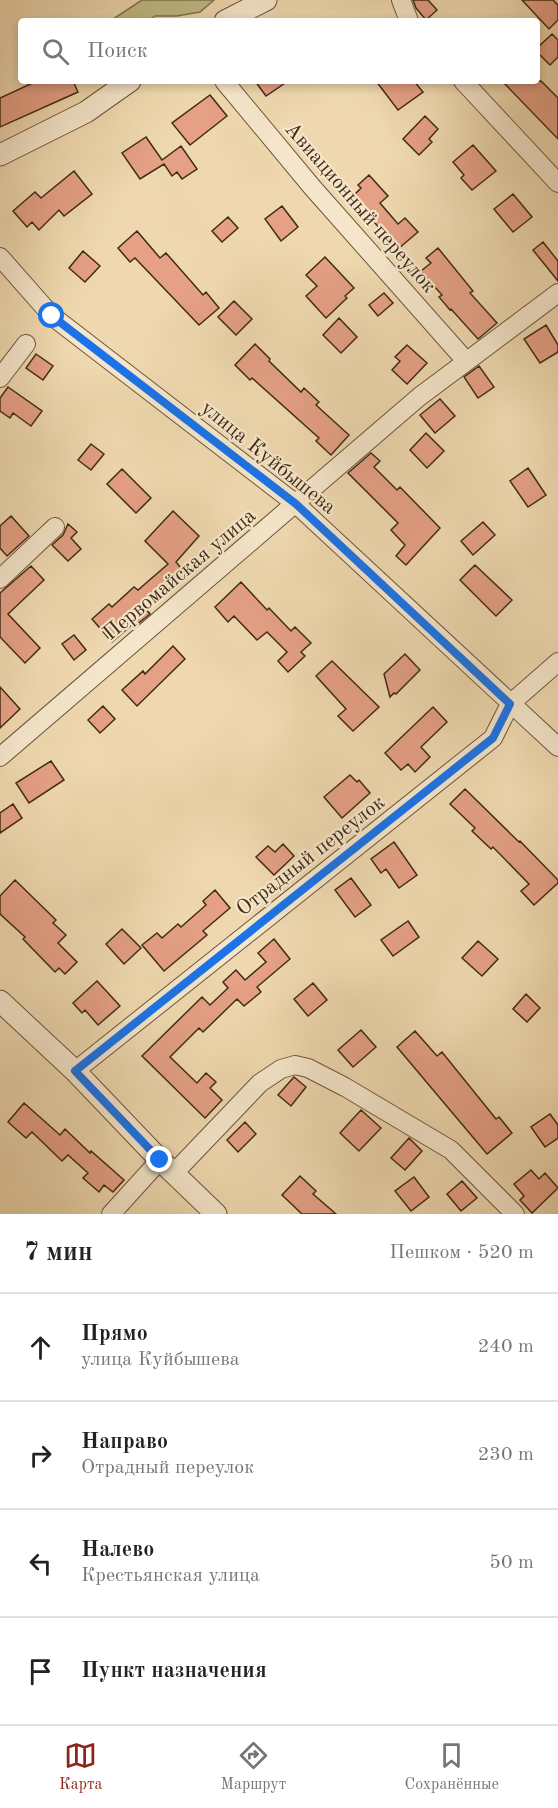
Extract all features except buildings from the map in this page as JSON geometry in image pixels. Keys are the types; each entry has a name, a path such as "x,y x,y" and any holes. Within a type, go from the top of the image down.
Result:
{"street":[{"path":"231,18 266,0"},
{"path":"401,0 408,18"},
{"path":"0,155 86,112 126,84"},
{"name":"Авиационный переулок","path":"226,84 312,187 466,361"},
{"path":"466,84 558,183"},
{"name":"улица Куйбышева","path":"0,257 52,316 296,504 558,747"},
{"name":"Первомайская улица","path":"0,757 419,397 558,293"},
{"path":"0,378 27,344"},
{"path":"0,579 55,527"},
{"name":"Отрадный переулок","path":"75,1071 493,738 510,704 558,662"},
{"path":"0,1001 75,1071 216,1214"},
{"path":"111,1214 260,1083 281,1069 295,1065 308,1068 345,1087 451,1150 515,1214"}],"shaded area":[{"path":"142,0 214,0 200,12 152,18 115,18"}],"route":[{"path":"52,316 296,504 510,704 493,738 75,1071 160,1160"}]}
